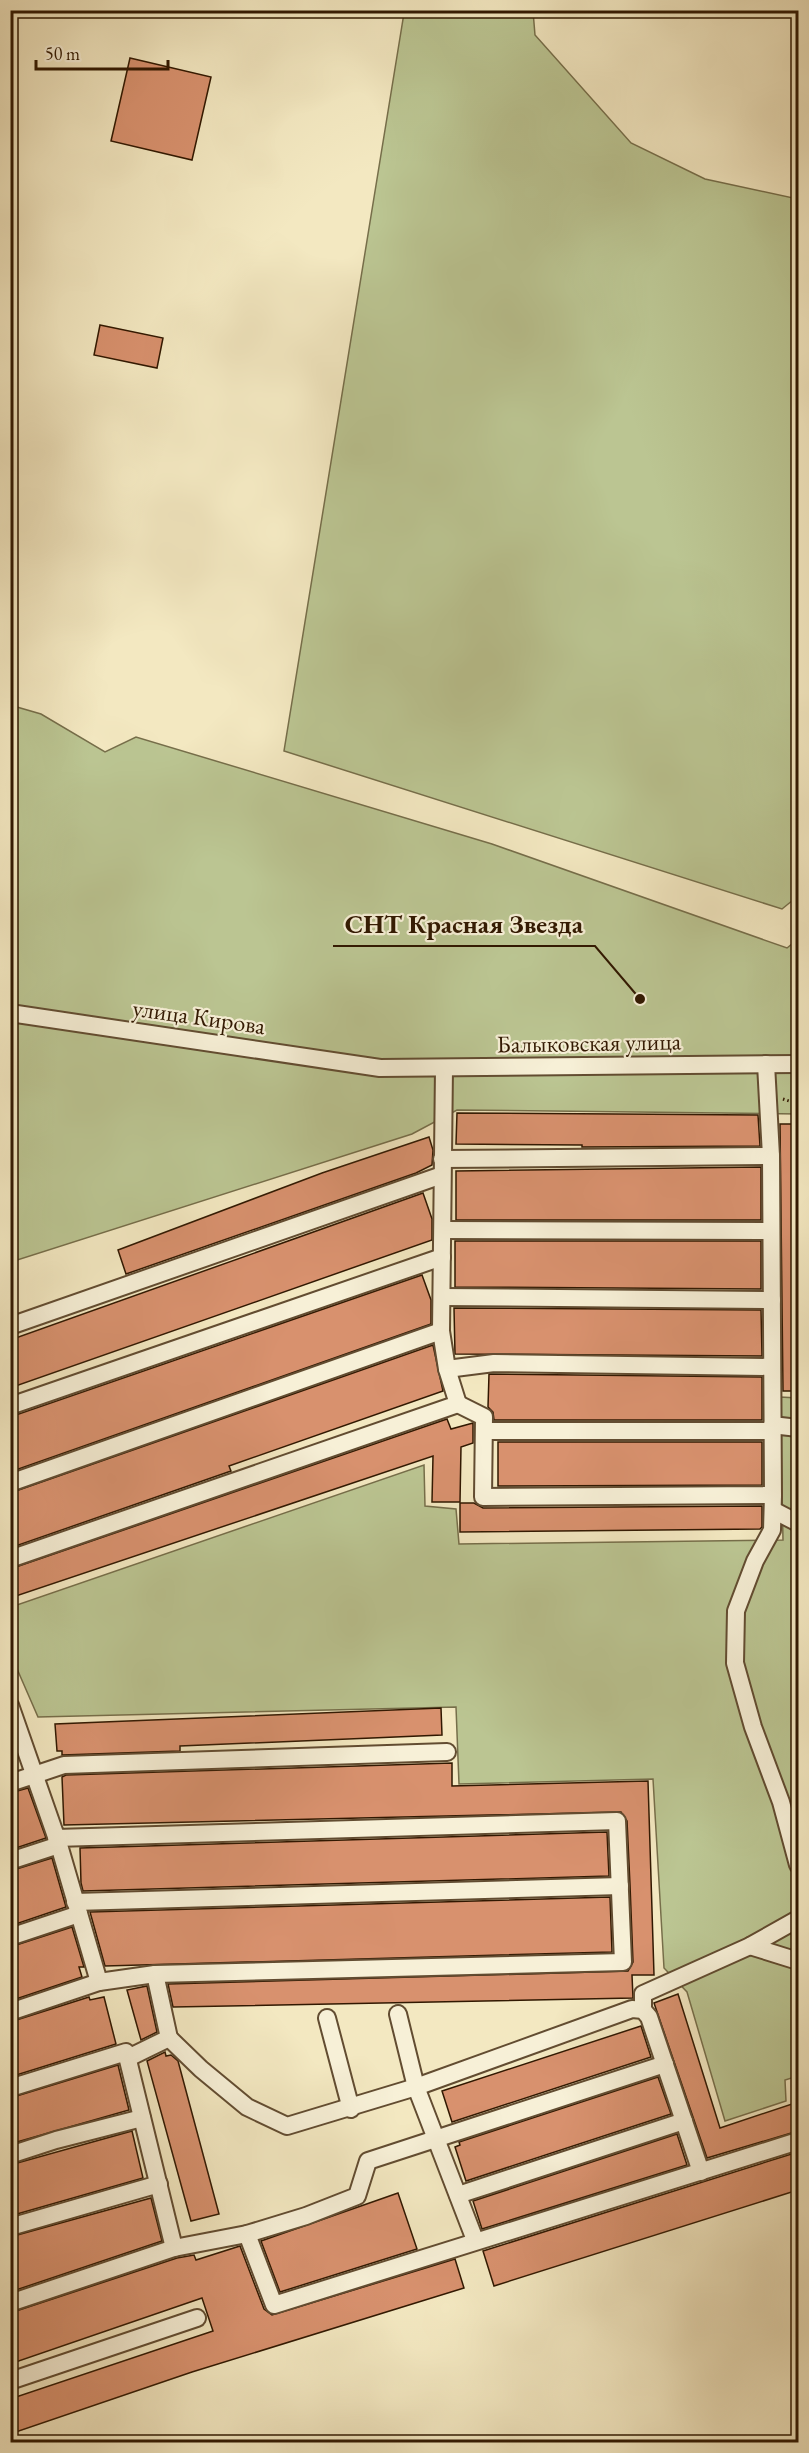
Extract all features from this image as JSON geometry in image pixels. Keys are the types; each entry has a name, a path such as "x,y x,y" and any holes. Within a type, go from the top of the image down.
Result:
{"street":[{"name":"улица Кирова","path":"10,1013 380,1068"},
{"path":"766,1064 771,1156 772,1530 755,1561 736,1611 735,1663 753,1727 781,1802 798,1865"},
{"name":"Балыковская улица","path":"380,1068 798,1064"},
{"path":"444,1068 441,1331 447,1370 458,1404 484,1417 483,1497 773,1503 798,1510"},
{"path":"10,1326 442,1167 771,1156"},
{"path":"443,1230 771,1231"},
{"path":"10,1406 442,1257"},
{"path":"443,1297 772,1300"},
{"path":"10,1483 441,1331"},
{"path":"447,1370 494,1363 772,1367"},
{"path":"10,1559 458,1404"},
{"path":"484,1431 798,1428"},
{"path":"773,1503 798,1523"},
{"path":"11,1709 58,1841 99,1982"},
{"path":"10,1783 64,1765 447,1752"},
{"path":"10,1861 58,1841 617,1821 623,1962 155,1974 99,1982 10,2012"},
{"path":"10,1936 77,1908 620,1886"},
{"path":"701,2172 649,2017 643,2010 643,1994 750,1946 798,1918"},
{"path":"750,1946 798,1961"},
{"path":"155,1974 169,2038 201,2069 247,2107 288,2126 351,2109 416,2087 632,2009 643,2010"},
{"path":"398,2014 416,2087 475,2240"},
{"path":"327,2018 351,2109"},
{"path":"128,2058 169,2038"},
{"path":"10,2088 126,2052 174,2248"},
{"path":"10,2303 174,2248 247,2234 306,2216 357,2196 368,2162 665,2064"},
{"path":"10,2155 56,2140 142,2118"},
{"path":"458,2196 684,2121"},
{"path":"247,2234 274,2304 798,2141"},
{"path":"10,2227 159,2184"},
{"path":"10,2382 197,2318"}],"green space":[{"path":"332,11 533,11 535,35 631,143 705,179 798,199 798,896 782,909 284,751 404,13"},
{"path":"10,705 41,714 105,752 136,737 492,844 787,948 798,939 798,1114 457,1110 412,1134 11,1262"},
{"path":"780,1397 798,1398 798,2076 785,2080 786,2101 725,2121 687,1992 664,1968 653,1779 459,1784 456,1707 38,1717 11,1655 11,1607 424,1465 425,1506 456,1509 459,1544 783,1540"}],"building":[{"path":"130,58 211,77 192,160 111,141"},
{"path":"100,325 163,338 157,368 94,355"},
{"path":"457,1113 758,1115 760,1146 582,1147 582,1145 456,1144"},
{"path":"780,1124 798,1124 798,1391 783,1391"},
{"path":"429,1137 433,1150 432,1165 416,1173 126,1274 118,1250 322,1173"},
{"path":"761,1167 761,1220 456,1220 456,1171"},
{"path":"423,1193 432,1219 432,1240 10,1388 10,1340"},
{"path":"455,1241 761,1241 761,1289 455,1287"},
{"path":"422,1275 431,1300 431,1324 10,1472 10,1417"},
{"path":"454,1308 761,1310 762,1356 455,1354"},
{"path":"433,1345 443,1391 229,1466 231,1471 10,1548 10,1493"},
{"path":"489,1374 762,1377 762,1420 494,1420 493,1412 488,1407"},
{"path":"447,1419 451,1429 473,1423 473,1443 461,1447 460,1502 432,1502 433,1456 10,1598 10,1569"},
{"path":"498,1442 762,1442 762,1485 498,1486"},
{"path":"460,1503 474,1503 483,1508 762,1506 762,1527 760,1529 460,1532"},
{"path":"441,1708 442,1735 180,1746 180,1751 62,1755 62,1751 57,1751 55,1724"},
{"path":"452,1763 452,1786 648,1781 654,1975 632,1975 633,1998 173,2007 168,1984 628,1971 633,1962 630,1885 627,1821 621,1812 64,1825 62,1777 66,1775"},
{"path":"28,1788 46,1838 10,1850 10,1793"},
{"path":"607,1832 609,1876 83,1891 81,1883 80,1848"},
{"path":"52,1858 66,1907 10,1926 10,1871"},
{"path":"610,1897 612,1952 105,1966 90,1912"},
{"path":"72,1927 84,1967 79,1967 82,1977 10,2001 10,1947"},
{"path":"147,1986 157,2032 141,2040 127,1990"},
{"path":"678,1994 720,2128 798,2102 798,2131 707,2158 654,2003"},
{"path":"89,1997 90,2000 104,1997 116,2044 10,2077 10,2022"},
{"path":"641,2026 651,2057 452,2122 442,2091"},
{"path":"165,2052 166,2056 171,2055 178,2061 219,2214 191,2221 147,2061"},
{"path":"118,2065 129,2110 10,2144 10,2098"},
{"path":"658,2077 671,2114 466,2181 455,2147 460,2145 459,2142"},
{"path":"132,2131 143,2178 10,2216 10,2165"},
{"path":"677,2134 687,2165 482,2229 473,2201"},
{"path":"798,2152 798,2190 494,2286 483,2251"},
{"path":"398,2193 417,2249 280,2292 261,2241"},
{"path":"151,2198 162,2241 10,2292 10,2237"},
{"path":"240,2246 264,2309 272,2315 455,2259 464,2288 192,2372 10,2434 10,2399 213,2331 202,2298 10,2364 10,2313 177,2258 194,2255 196,2260"}],"place":[{"name":"СНТ Красная Звезда","path":"640,999"}]}
